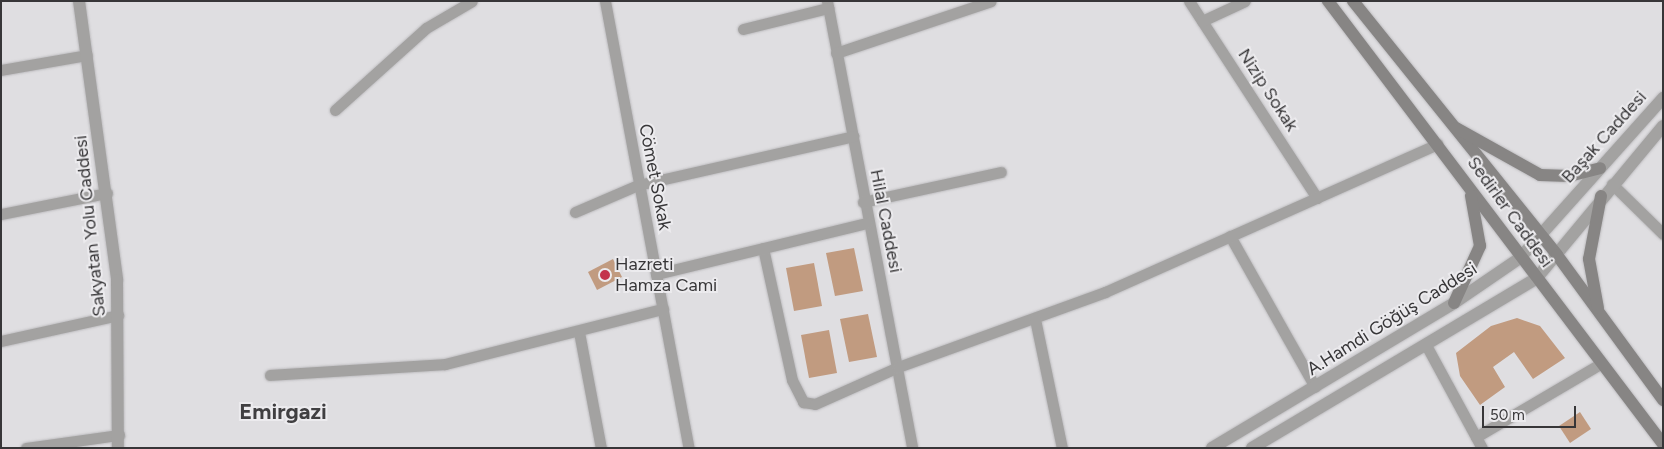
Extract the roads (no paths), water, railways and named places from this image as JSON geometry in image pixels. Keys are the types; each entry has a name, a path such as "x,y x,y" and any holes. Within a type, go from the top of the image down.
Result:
{"main road":[{"name":"Sedirler Caddesi","path":"1328,1 1438,144 1520,258 1600,364 1663,444"},
{"name":"Sedirler Caddesi","path":"1353,1 1449,124 1557,255 1603,322 1663,400"},
{"path":"1449,124 1540,175 1569,176 1600,168"},
{"path":"1454,303 1480,246 1478,216 1466,182"},
{"path":"1601,196 1590,241 1589,268 1603,322"}],"street":[{"name":"Sakyatan Yolu Caddesi","path":"79,1 107,194 118,315 119,442"},
{"path":"335,110 426,28 472,1"},
{"name":"Cömet Sokak","path":"605,1 638,185 689,448"},
{"path":"836,52 991,1"},
{"name":"Nizip Sokak","path":"1188,1 1317,198"},
{"path":"1202,21 1245,1"},
{"path":"743,29 827,5"},
{"name":"Hilal Caddesi","path":"827,5 853,136 867,223 898,367 912,448"},
{"path":"1,70 87,56"},
{"name":"Başak Caddesi","path":"1572,199 1663,98"},
{"name":"Başak Caddesi","path":"1601,196 1663,126"},
{"path":"575,212 638,185 853,136"},
{"path":"763,248 792,380 802,402 829,400 898,367 1035,319 1230,236 1438,144"},
{"path":"863,202 1001,172"},
{"path":"1612,184 1663,234"},
{"path":"1,214 107,194"},
{"path":"1259,446 1536,279 1557,255 1601,196"},
{"name":"A.Hamdi Göğüş Caddesi","path":"1212,448 1454,303 1520,258 1541,237 1572,199"},
{"path":"656,274 867,223"},
{"path":"1230,236 1315,387"},
{"path":"270,375 445,364 580,332 663,309"},
{"path":"1,341 118,315"},
{"path":"1035,319 1062,448"},
{"path":"580,332 601,448"},
{"path":"1426,345 1482,448"},
{"path":"1476,437 1600,364"},
{"path":"26,448 119,442"}],"place":[{"name":"Hazreti Hamza Cami","path":"605,275"}],"district":[{"name":"Emirgazi","path":"283,412"}]}
